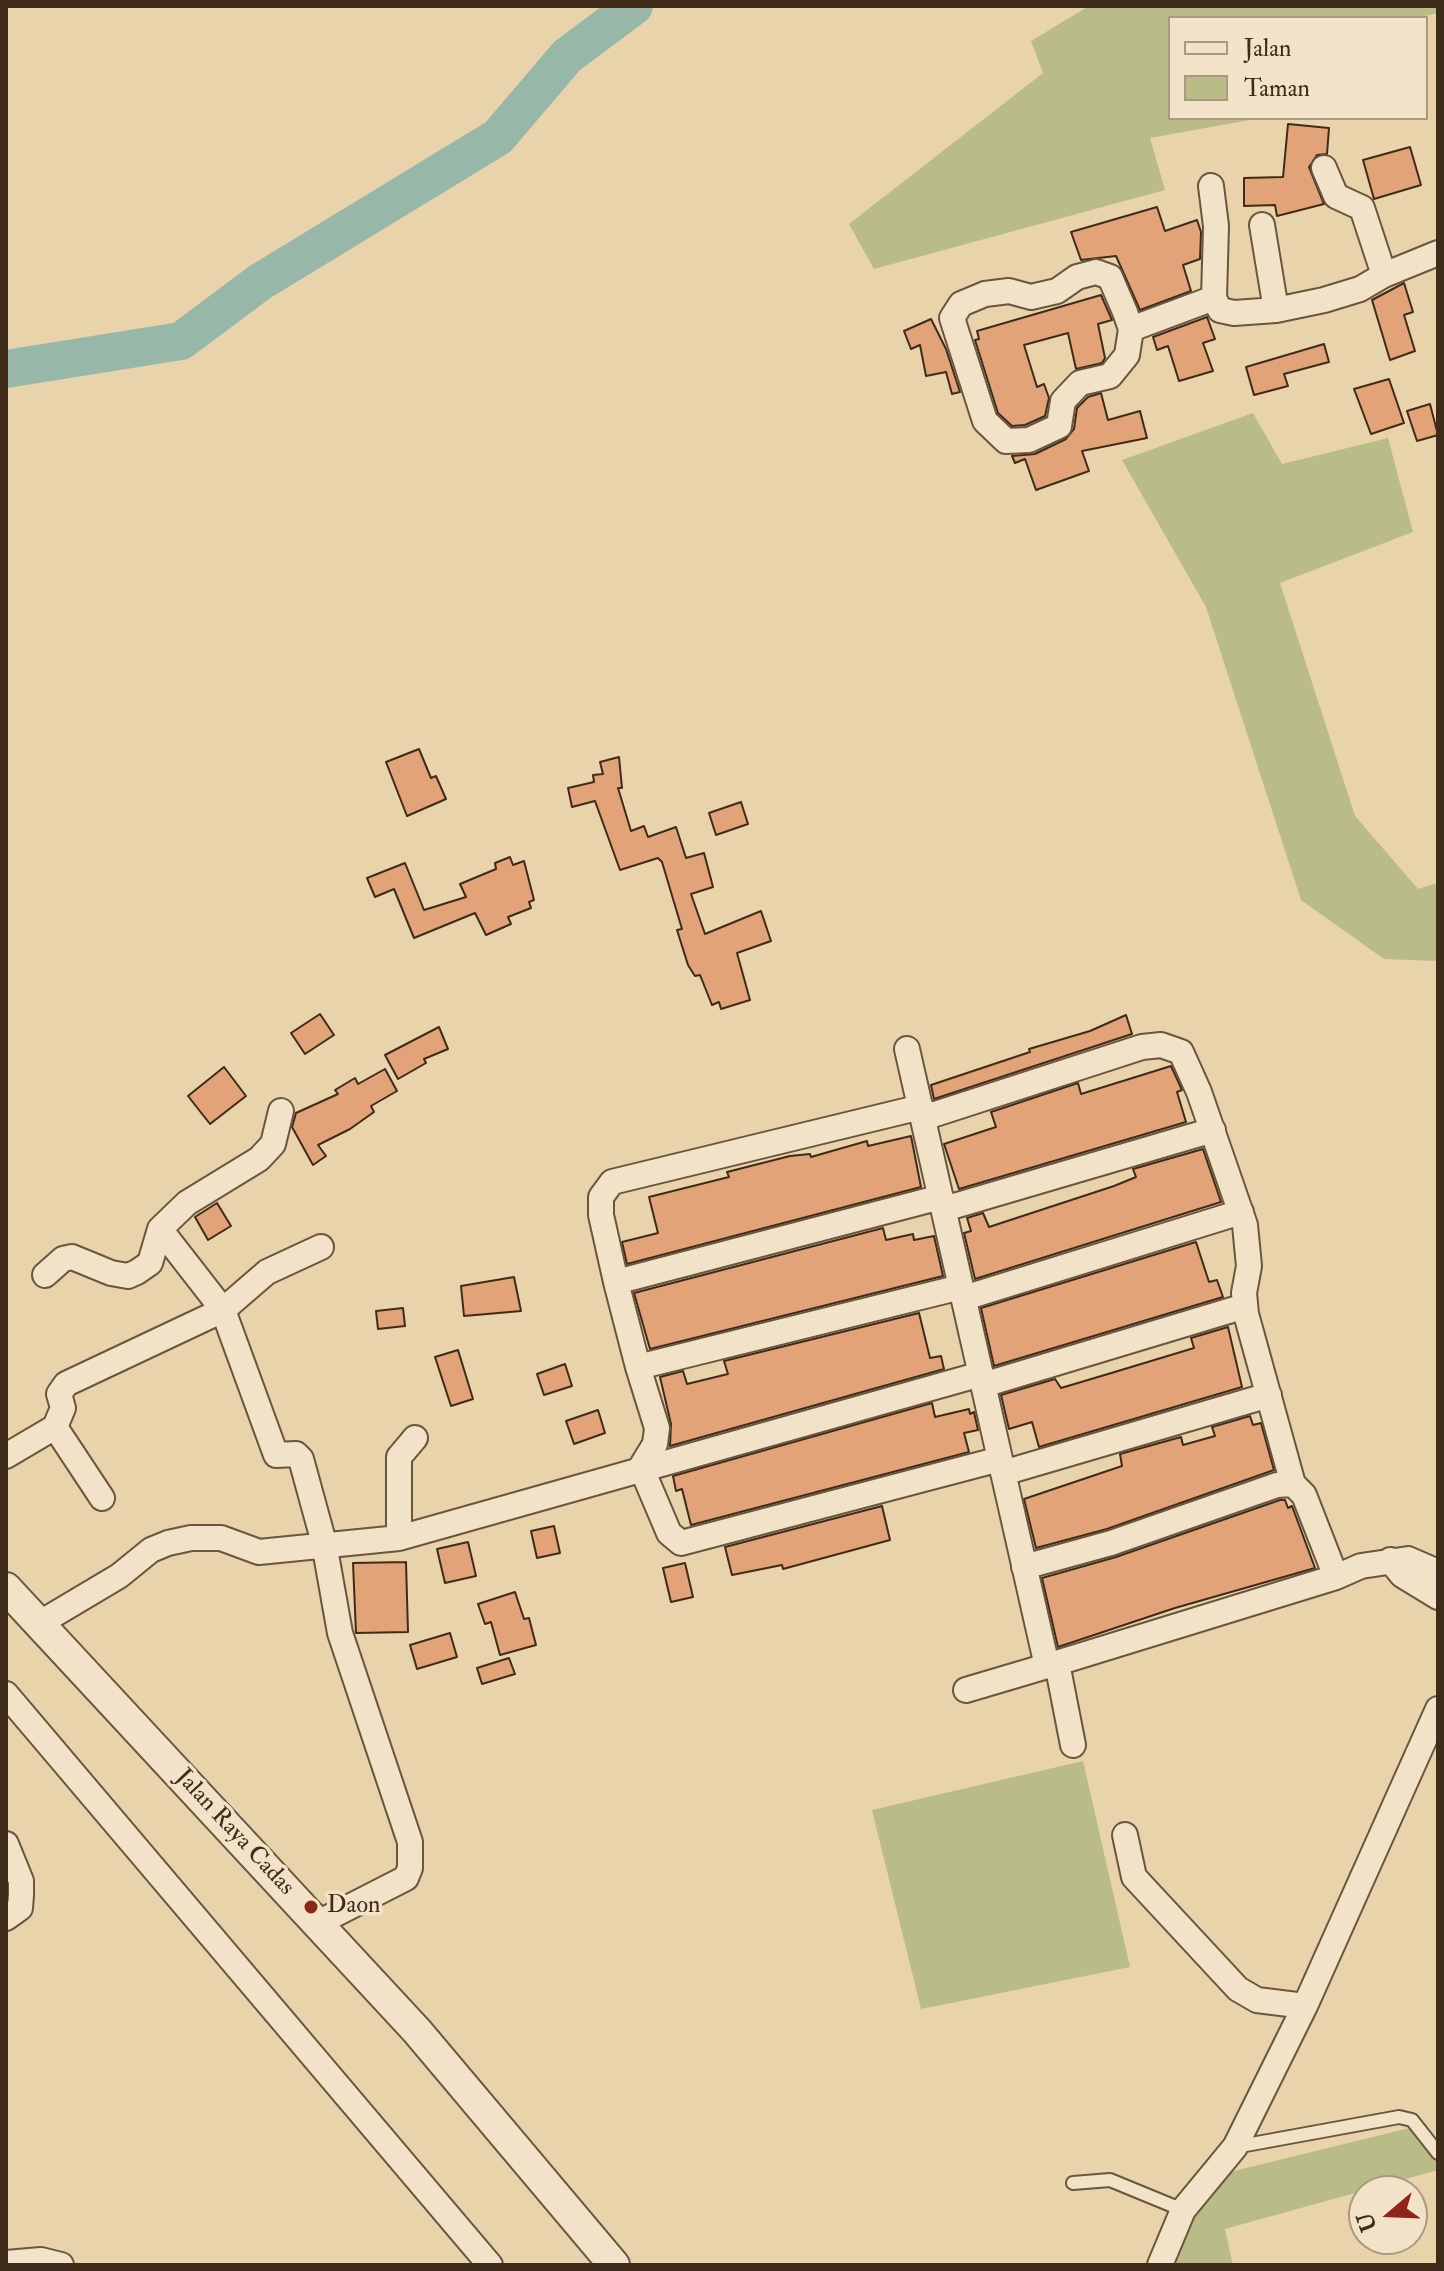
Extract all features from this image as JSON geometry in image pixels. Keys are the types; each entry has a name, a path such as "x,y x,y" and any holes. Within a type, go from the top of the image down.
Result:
{"street":[{"path":"1324,168 1336,196 1362,208 1384,275"},
{"path":"1211,186 1216,226 1214,298 1220,310 1234,313 1276,310 1360,289 1384,275 1438,253"},
{"path":"1262,225 1276,310"},
{"path":"1096,272 1110,277 1131,329 1127,355 1110,376 1080,383 1063,401 1059,426 1029,440 1006,441 985,421 952,318 961,304 985,294 1009,291 1031,297 1057,291 1077,277 1096,272"},
{"path":"1131,329 1214,298"},
{"path":"641,1467 653,1450 657,1428 638,1367 601,1215 601,1197 612,1182 922,1112 1142,1047 1161,1045 1181,1052 1213,1130 1241,1212 1249,1266 1245,1306 1293,1484 1304,1495 1336,1577"},
{"path":"907,1049 1024,1567 1073,1745"},
{"path":"45,1275 63,1259 72,1257 128,1276 150,1263 160,1229 187,1203 259,1159 273,1144 281,1111"},
{"path":"616,1282 942,1203 1213,1130"},
{"path":"638,1367 962,1292 1241,1212"},
{"path":"160,1229 223,1310 273,1451 280,1457 296,1454 301,1459 324,1543 340,1633 410,1842 410,1868 406,1878 318,1923"},
{"path":"6,1456 55,1427 63,1408 59,1394 66,1384 223,1310 267,1272 321,1247"},
{"path":"40,1623 119,1576 151,1550 168,1543 191,1538 221,1538 259,1552 324,1543 399,1538 641,1467 982,1379 1245,1306"},
{"path":"641,1467 669,1533 681,1543 1002,1466 1269,1395"},
{"path":"55,1427 102,1498"},
{"path":"399,1538 399,1457 415,1438"},
{"path":"1024,1567 1111,1543 1277,1485 1293,1484"},
{"path":"966,1690 1336,1577 1361,1566 1408,1559 1438,1572"},
{"path":"1390,1560 1402,1575 1438,1597"},
{"name":"Jalan Raya Cadas","path":"6,1588 417,2031 614,2265"},
{"path":"6,1694 490,2265"},
{"path":"1160,2265 1183,2210 1235,2147 1305,2006 1438,1709"},
{"path":"1125,1835 1134,1877 1238,1989 1257,2000 1305,2006"},
{"path":"6,1844 21,1881 20,1908 6,1918"},
{"path":"6,2263 41,2260 61,2265"}],"lane":[{"path":"1235,2147 1399,2117 1412,2120 1438,2153"},
{"path":"1073,2183 1110,2180 1183,2210"}],"green space":[{"path":"1089,6 1438,6 1438,13 1425,16 1168,16 1168,120 1250,120 1150,138 1165,190 874,269 849,224 1043,73 1031,41"},
{"path":"1253,413 1282,464 1388,438 1413,532 1280,583 1355,816 1418,889 1438,883 1438,961 1384,959 1301,900 1206,607 1122,460"},
{"path":"1083,1761 1130,1967 921,2009 872,1810"},
{"path":"1426,2124 1438,2152 1438,2170 1420,2175 1348,2175 1348,2195 1225,2229 1233,2265 1164,2265 1205,2178"}],"building":[{"path":"1288,124 1329,128 1327,154 1317,155 1309,167 1324,204 1277,216 1275,205 1244,206 1244,178 1283,177"},
{"path":"1410,147 1421,185 1374,199 1363,160"},
{"path":"1157,207 1165,231 1197,220 1201,232 1200,259 1183,265 1191,291 1140,310 1116,256 1081,260 1071,232"},
{"path":"1404,283 1413,312 1404,315 1415,351 1390,360 1372,300"},
{"path":"1101,295 1112,320 1098,324 1105,358 1102,363 1076,369 1068,333 1024,345 1037,387 1044,384 1049,398 1045,416 1025,425 1012,426 998,413 975,340 979,339 977,331"},
{"path":"1207,317 1215,339 1203,343 1213,371 1179,381 1168,346 1157,350 1153,337"},
{"path":"931,319 946,349 960,392 952,394 946,372 926,376 920,345 911,349 904,331"},
{"path":"1324,344 1329,362 1284,374 1288,386 1254,395 1246,367"},
{"path":"1389,379 1404,423 1371,434 1354,389"},
{"path":"1101,393 1108,420 1140,411 1147,438 1082,451 1089,471 1036,490 1025,459 1015,463 1012,456 1035,454 1066,439 1074,429 1077,408 1088,397"},
{"path":"1430,404 1438,435 1417,441 1407,411"},
{"path":"419,749 431,778 436,776 446,799 407,816 386,762"},
{"path":"619,757 622,788 618,788 631,831 644,826 648,837 676,827 686,858 704,853 713,887 691,894 705,934 761,911 771,941 737,953 750,1000 721,1009 719,1002 712,1005 700,975 695,976 688,965 677,930 682,929 662,862 658,858 620,870 595,801 572,807 568,788 594,782 593,775 603,774 600,762"},
{"path":"741,802 748,824 716,835 709,813"},
{"path":"510,857 513,865 524,861 534,900 529,902 531,908 508,917 511,924 486,935 475,913 414,938 394,889 375,897 367,878 405,863 424,910 466,897 460,884 496,869 495,863"},
{"path":"320,1014 334,1035 305,1054 291,1033"},
{"path":"1126,1015 1132,1034 934,1099 931,1085 1030,1052 1029,1049 1090,1031"},
{"path":"439,1027 448,1049 424,1059 426,1063 398,1079 385,1055"},
{"path":"1171,1066 1182,1090 1177,1092 1186,1122 959,1189 944,1144 996,1127 991,1112 1078,1083 1081,1094"},
{"path":"224,1067 246,1096 210,1124 188,1096"},
{"path":"385,1069 397,1091 371,1106 374,1112 350,1129 318,1145 326,1156 313,1165 292,1127 296,1113 338,1094 335,1090 355,1078 358,1084"},
{"path":"911,1136 921,1187 627,1264 622,1242 658,1233 649,1197 729,1177 727,1172 790,1156 810,1154 811,1157 867,1141 868,1146"},
{"path":"1203,1149 1221,1202 975,1279 964,1233 971,1231 967,1218 983,1213 989,1227 1114,1186 1136,1177 1133,1169"},
{"path":"217,1203 231,1226 208,1240 195,1217"},
{"path":"883,1228 886,1240 913,1234 914,1240 934,1236 943,1276 650,1349 634,1293"},
{"path":"1196,1242 1209,1282 1217,1280 1223,1297 994,1366 981,1308"},
{"path":"514,1277 521,1311 464,1316 461,1286"},
{"path":"403,1308 405,1326 378,1329 376,1311"},
{"path":"919,1313 930,1358 941,1356 944,1369 670,1446 671,1424 660,1377 683,1371 687,1384 728,1374 724,1361"},
{"path":"1228,1327 1242,1387 1039,1447 1032,1422 1009,1429 1001,1395 1055,1379 1061,1388 1108,1374 1194,1348 1191,1338"},
{"path":"458,1350 473,1399 451,1406 435,1357"},
{"path":"565,1364 572,1386 544,1395 537,1374"},
{"path":"932,1403 935,1417 969,1409 970,1414 974,1412 978,1430 964,1433 969,1452 691,1525 682,1489 676,1491 673,1476"},
{"path":"598,1410 605,1433 574,1444 566,1421"},
{"path":"1250,1416 1253,1425 1261,1423 1274,1470 1107,1529 1036,1548 1024,1499 1122,1466 1120,1454 1181,1437 1183,1445 1215,1436 1212,1427"},
{"path":"1285,1500 1288,1508 1292,1506 1315,1568 1175,1608 1058,1647 1042,1578 1116,1557"},
{"path":"882,1506 890,1540 783,1569 782,1565 732,1575 725,1547"},
{"path":"554,1526 560,1553 537,1558 531,1531"},
{"path":"468,1542 476,1576 445,1583 437,1549"},
{"path":"406,1562 408,1632 356,1633 353,1563"},
{"path":"685,1563 693,1597 671,1602 663,1568"},
{"path":"515,1592 524,1619 529,1618 536,1645 500,1655 491,1622 485,1624 478,1604"},
{"path":"450,1633 457,1657 417,1669 410,1645"},
{"path":"509,1658 515,1674 482,1684 477,1668"}],"waterway":[{"path":"6,369 181,341 260,282 498,137 567,56 634,6"}],"place":[{"name":"Daon","path":"311,1907"}]}
